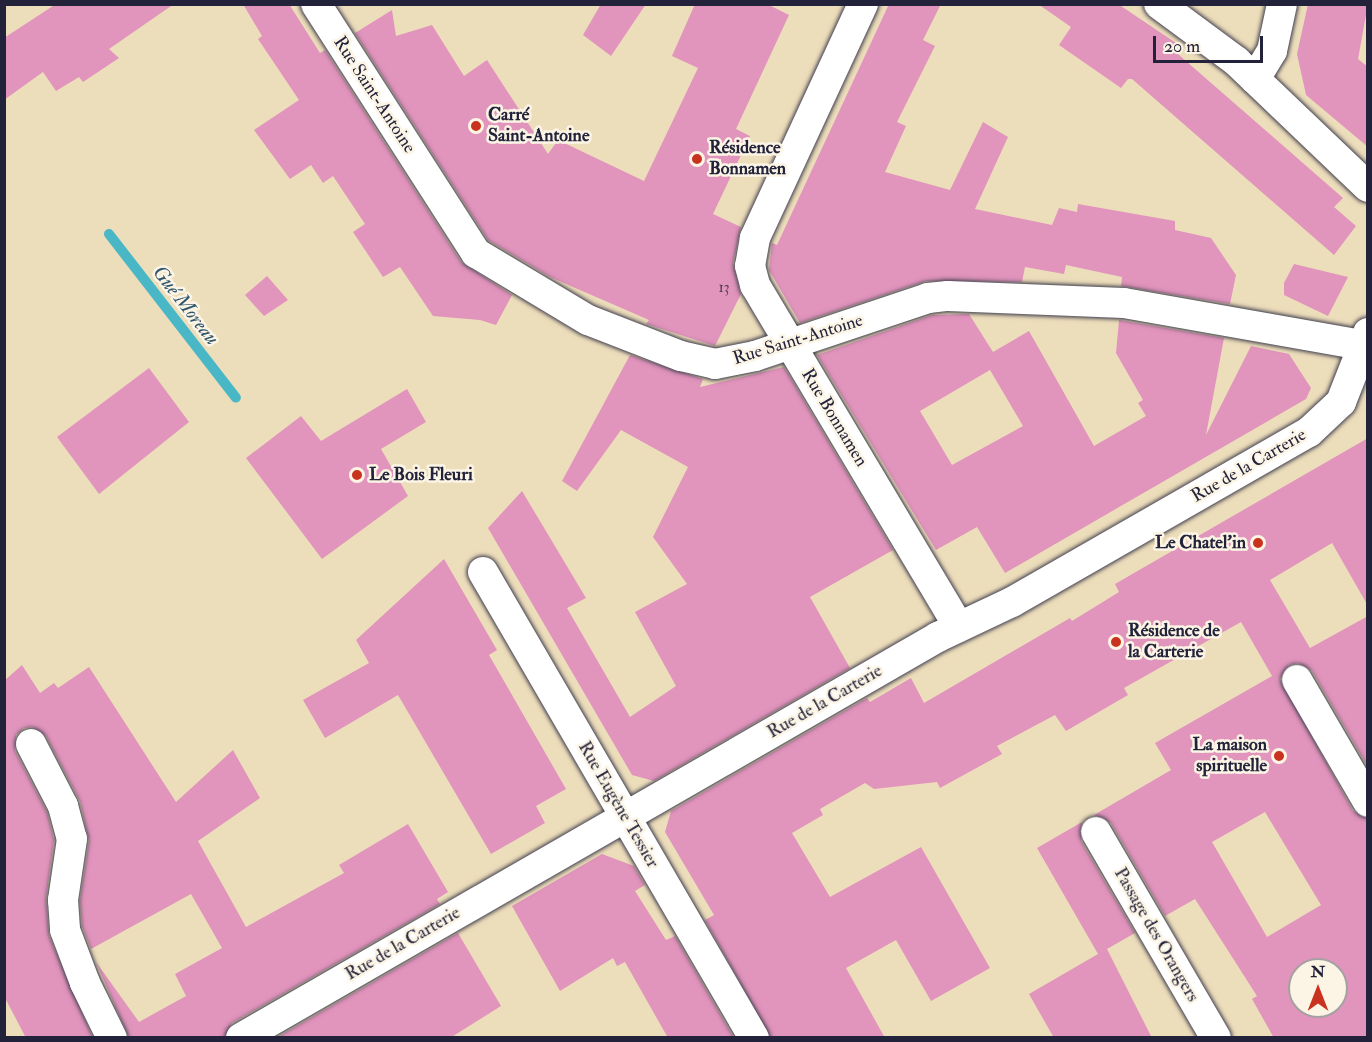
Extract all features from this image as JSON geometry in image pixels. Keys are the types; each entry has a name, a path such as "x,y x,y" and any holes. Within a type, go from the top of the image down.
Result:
{"street":[{"name":"Rue Saint-Antoine","path":"316,4 476,253 588,320 681,356 715,364 791,345 928,298 948,296 1124,303 1246,324 1365,339"},
{"name":"Rue Bonnamen","path":"863,4 751,251 754,282 959,627"},
{"path":"1159,4 1255,79 1368,187"},
{"path":"1255,79 1272,51 1282,4"},
{"name":"Rue de la Carterie","path":"241,1038 959,627 1012,602 1310,432 1341,402 1365,339"},
{"name":"Rue Eugène Tessier","path":"483,572 753,1038"},
{"path":"1297,680 1368,802"},
{"path":"31,744 63,806 72,839 63,900 65,930 112,1038"},
{"name":"Passage des Orangers","path":"1096,832 1216,1038"}],"building":[{"path":"56,4 174,4 109,49 119,58 83,82 79,77 56,91 43,72 4,100 4,38"},
{"path":"243,4 289,4 320,53 325,50 461,262 512,295 496,325 480,320 433,316 400,267 383,277 353,232 365,224 333,176 323,183 311,165 290,179 254,130 299,100 258,39 262,36"},
{"path":"601,4 646,4 611,56 583,35"},
{"path":"695,4 767,4 789,15 736,129 750,136 713,214 741,227 733,263 741,294 715,346 646,324 649,320 550,277 488,240 355,33 392,10 396,36 432,25 464,76 487,60 548,154 558,140 644,181 698,68 672,56"},
{"path":"889,4 941,4 923,40 935,46 897,122 906,126 885,172 950,190 983,122 1008,137 975,209 1052,225 1059,208 1077,212 1078,204 1175,221 1175,230 1211,238 1236,275 1230,304 1121,286 1122,277 1066,265 1064,274 1025,267 1022,282 926,281 800,323 769,270 772,243 777,245"},
{"path":"1038,4 1118,4 1176,43 1171,48 1343,198 1334,207 1356,226 1334,255 1132,79 1128,79 1121,88 1059,45 1071,27"},
{"path":"1308,4 1368,4 1358,59 1368,67 1368,147 1306,95 1297,54"},
{"path":"1294,264 1348,277 1328,316 1284,295 1284,283"},
{"path":"267,276 288,300 264,316 245,295"},
{"path":"969,314 993,352 1029,331 1094,446 1146,416 1138,403 1143,400 1116,353 1119,320 1224,338 1206,435 1251,346 1289,354 1311,388 1306,399 1005,573 977,527 936,550 817,355 932,315","holes":["990,370 1023,426 952,465 920,411"]},
{"path":"630,355 703,379 700,387 784,367 893,550 810,597 850,668 654,781 632,775 488,528 522,491 586,598 567,608 630,717 676,686 635,612 687,584 653,537 688,467 621,430 577,491 562,481"},
{"path":"149,368 189,422 99,494 57,437"},
{"name":"Le Bois Fleuri","path":"407,389 426,422 381,449 408,496 322,559 246,458 301,416 321,441"},
{"path":"1368,438 1368,606 1332,543 1270,580 1310,648 1368,616 1368,767 1312,671 1298,663 1289,665 1280,679 1353,811 1368,819 1368,1038 1274,1038 1252,999 1257,996 1195,899 1165,916 1111,823 1094,815 1171,770 1155,743 1272,676 1241,622 1124,688 1128,695 1066,731 1055,715 997,746 1002,754 940,788 937,782 874,789 865,783 820,809 823,815 792,833 830,897 921,847 990,968 931,1001 896,940 846,968 885,1038 771,1038 705,920 714,915 665,832 671,811 867,698 870,702 911,678 924,703 1070,618 1072,621 1119,592 1115,584","holes":["1265,812 1321,905 1267,937 1212,842"]},
{"path":"444,559 497,650 489,655 566,789 536,806 545,823 491,854 398,695 325,738 303,700 369,663 356,640"},
{"path":"22,665 40,693 54,683 58,688 89,667 176,802 233,750 260,798 198,841 246,927 344,873 339,865 408,824 448,892 437,899 440,904 232,1023 224,1038 129,1038 96,962 139,1022 186,996 175,974 222,948 191,894 91,949 82,926 80,901 89,841 80,801 46,736 32,727 24,728 16,735 15,751 47,812 54,840 46,898 49,936 93,1038 26,1038 4,996 4,681"},
{"path":"1082,822 1081,841 1135,933 1107,949 1152,1038 1054,1038 1029,994 1098,954 1037,848"},
{"path":"602,854 634,866 645,885 635,891 666,940 675,936 734,1038 668,1038 625,962 617,966 613,958 560,991 512,906"},
{"path":"458,933 501,1006 450,1038 276,1038"}],"waterway":[{"name":"Gué Moreau","path":"109,234 236,398"}],"place":[{"name":"Carré Saint-Antoine","path":"476,126"},
{"name":"Résidence Bonnamen","path":"697,159"},
{"name":"Le Bois Fleuri","path":"357,475"},
{"name":"Le Chatel'in","path":"1258,543"},
{"name":"Résidence de la Carterie","path":"1116,642"},
{"name":"La maison spirituelle","path":"1279,756"}]}
